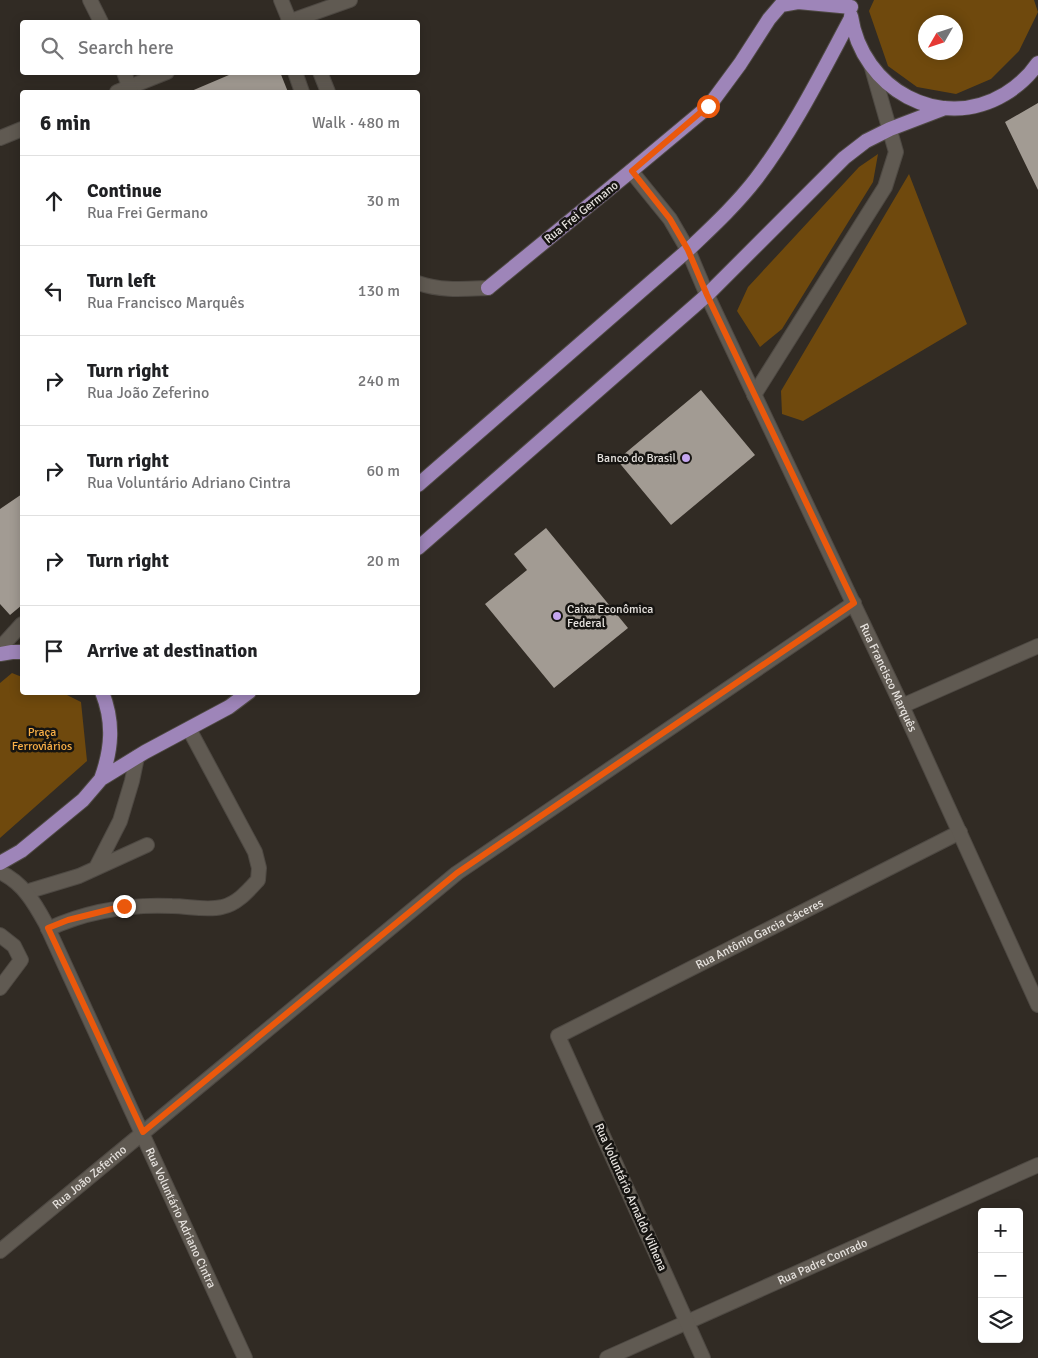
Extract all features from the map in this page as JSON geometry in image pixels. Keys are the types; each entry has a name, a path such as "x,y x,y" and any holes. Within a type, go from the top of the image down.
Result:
{"main road":[{"name":"Rua Frei Germano","path":"488,288 632,171 708,106 740,64 769,19 781,5 798,2 851,8"},
{"path":"851,8 855,36 872,68 886,83 904,96 924,104 945,108 970,107 994,100 1016,87 1033,70 1038,62"},
{"path":"420,483 688,250 725,215 756,179 783,140 817,83 851,8"},
{"path":"420,546 707,295 844,158 866,141 890,129 945,108"},
{"path":"0,654 20,652"},
{"path":"0,863 21,851 83,800 101,778 108,758 110,732 108,708 103,695"},
{"path":"101,778 229,707 245,695"}],"street":[{"path":"90,0 100,20"},
{"path":"281,0 288,20"},
{"path":"295,20 350,0"},
{"path":"754,395 885,187 896,152 872,68"},
{"path":"125,75 129,90"},
{"path":"131,90 161,75"},
{"path":"296,75 301,90"},
{"path":"321,75 327,90"},
{"path":"0,138 20,130"},
{"name":"Rua Francisco Marquês","path":"632,171 670,219 688,250 707,295 902,706 1038,1005"},
{"path":"420,284 444,289 488,288"},
{"name":"Rua João Zeferino","path":"0,1250 457,873 854,603"},
{"path":"0,648 20,626"},
{"path":"902,706 1038,646"},
{"path":"48,928 68,920 124,906 222,908 234,903 258,880 259,868 255,852 189,729"},
{"path":"96,868 120,821 137,757"},
{"name":"Rua Antônio Garcia Cáceres","path":"558,1036 960,832"},
{"path":"26,892 79,876 148,845"},
{"name":"Rua Voluntário Adriano Cintra","path":"0,872 13,878 31,897 48,928 245,1358"},
{"path":"0,935 14,946 21,960 0,988"},
{"name":"Rua Voluntário Arnaldo Vilhena","path":"558,1036 703,1358"},
{"name":"Rua Padre Conrado","path":"607,1358 1038,1165"}],"green space":[{"path":"874,0 1034,0 1038,12 1019,51 991,79 956,94 917,87 888,66 869,11"},
{"path":"878,154 873,182 782,329 760,347 737,311 748,287 859,167"},
{"path":"909,174 967,324 803,421 782,414 781,391"},
{"name":"Praça Ferroviários","path":"12,673 20,676 20,695 67,695 81,702 87,761 0,838 0,683"}],"building":[{"path":"229,75 281,75 287,90 194,90"},
{"path":"1038,103 1038,190 1005,122"},
{"name":"Banco do Brasil","path":"701,390 755,455 671,525 617,460"},
{"path":"20,495 20,607 10,615 0,604 0,509"},
{"name":"Caixa Econômica Federal","path":"546,528 628,628 554,688 485,604 527,570 514,554"}],"place":[{"name":"Banco do Brasil","path":"686,458"},
{"name":"Caixa Econômica Federal","path":"557,616"}],"route":[{"path":"124,906 68,920 48,928 143,1132 457,873 854,603 707,295 688,250 670,219 632,171 708,106"}]}
